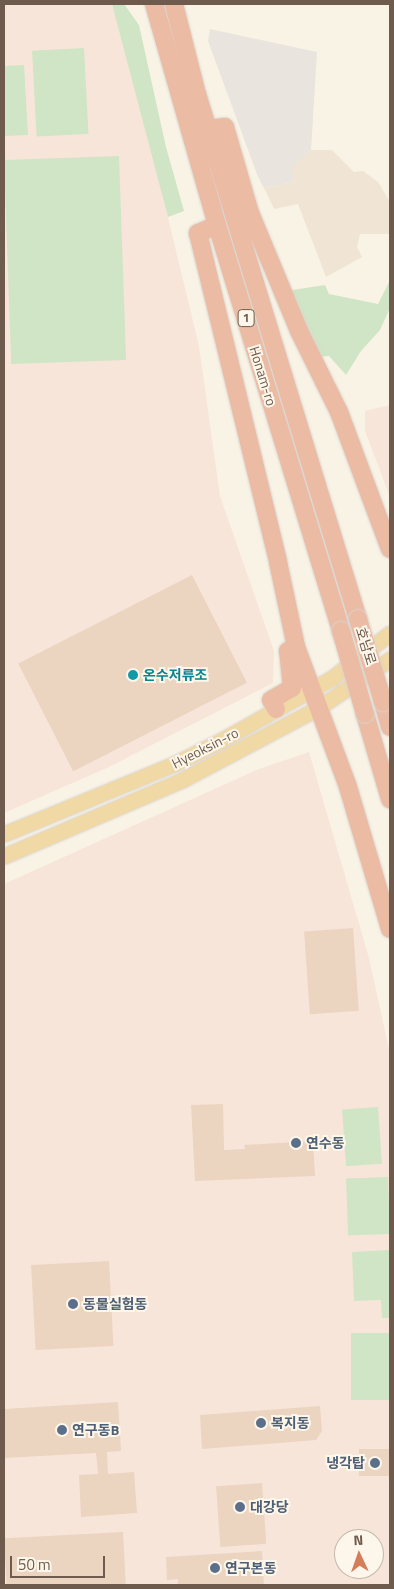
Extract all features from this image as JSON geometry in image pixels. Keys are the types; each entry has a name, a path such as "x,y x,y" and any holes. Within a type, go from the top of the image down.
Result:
{"highway":[{"name":"Honam-ro","path":"154,4 217,225 342,631"},
{"name":"Honam-ro","path":"174,4 209,129 358,619"},
{"path":"209,129 225,127 250,213 299,331 339,412 390,549"},
{"path":"217,225 198,233 278,562 296,647 348,787 390,929"},
{"name":"호남로","path":"358,619 390,726"},
{"name":"호남로","path":"342,631 390,799"},
{"path":"276,709 271,700 292,688 288,651 296,647"}],"main road":[{"name":"Hyeoksin-ro","path":"4,834 174,764 311,691 390,634"},
{"name":"Hyeoksin-ro","path":"4,856 182,780 318,708 390,659"}],"shaded area":[{"path":"4,4 112,4 142,110 199,346 220,496 274,651 273,683 109,767 4,813"},
{"path":"210,29 317,52 311,150 292,167 294,182 264,188 258,177 208,41"},
{"path":"311,150 332,150 354,172 363,171 378,182 390,202 390,234 360,234 357,247 362,257 326,277 298,204 274,209 264,188 294,182 291,167"},
{"path":"390,405 390,497 365,431 365,411"},
{"path":"309,752 369,958 390,1054 390,1585 4,1585 4,884 259,769"}],"green space":[{"path":"112,4 124,4 139,25 166,147 184,211 168,217"},
{"path":"84,48 89,134 37,137 32,51"},
{"path":"24,65 28,135 4,136 4,66"},
{"path":"119,156 126,360 11,364 4,160"},
{"path":"390,280 390,308 380,330 361,351 346,375 329,356 317,357 286,291 325,285 329,294 378,304"},
{"path":"378,1107 382,1164 346,1166 342,1110"},
{"path":"388,1177 390,1234 348,1235 346,1178"},
{"path":"390,1250 390,1318 382,1318 381,1300 354,1301 352,1252"},
{"path":"351,1333 390,1333 390,1400 351,1400"}],"building":[{"name":"온수저류조","path":"192,575 247,683 73,771 18,664"},
{"path":"353,928 359,1011 310,1014 304,931"},
{"name":"연수동","path":"223,1104 224,1150 245,1149 244,1145 313,1141 315,1176 195,1181 191,1105"},
{"name":"동물실험동","path":"109,1261 113,1346 36,1350 31,1265"},
{"name":"연구동B","path":"118,1402 121,1451 107,1452 108,1474 134,1472 137,1513 81,1517 79,1475 98,1474 96,1453 4,1458 4,1409"},
{"name":"복지동","path":"320,1406 322,1431 316,1440 202,1449 200,1415"},
{"name":"냉각탑","path":"359,1449 390,1449 390,1476 359,1476"},
{"name":"대강당","path":"262,1483 266,1544 220,1547 216,1486"},
{"path":"123,1532 126,1585 7,1585 4,1538"},
{"name":"연구본동","path":"262,1551 264,1585 178,1585 178,1579 167,1580 166,1557"}],"place":[{"name":"온수저류조","path":"133,675"},
{"name":"연수동","path":"296,1143"},
{"name":"동물실험동","path":"73,1304"},
{"name":"복지동","path":"261,1423"},
{"name":"연구동B","path":"62,1430"},
{"name":"냉각탑","path":"375,1463"},
{"name":"대강당","path":"240,1507"},
{"name":"연구본동","path":"215,1568"}]}
